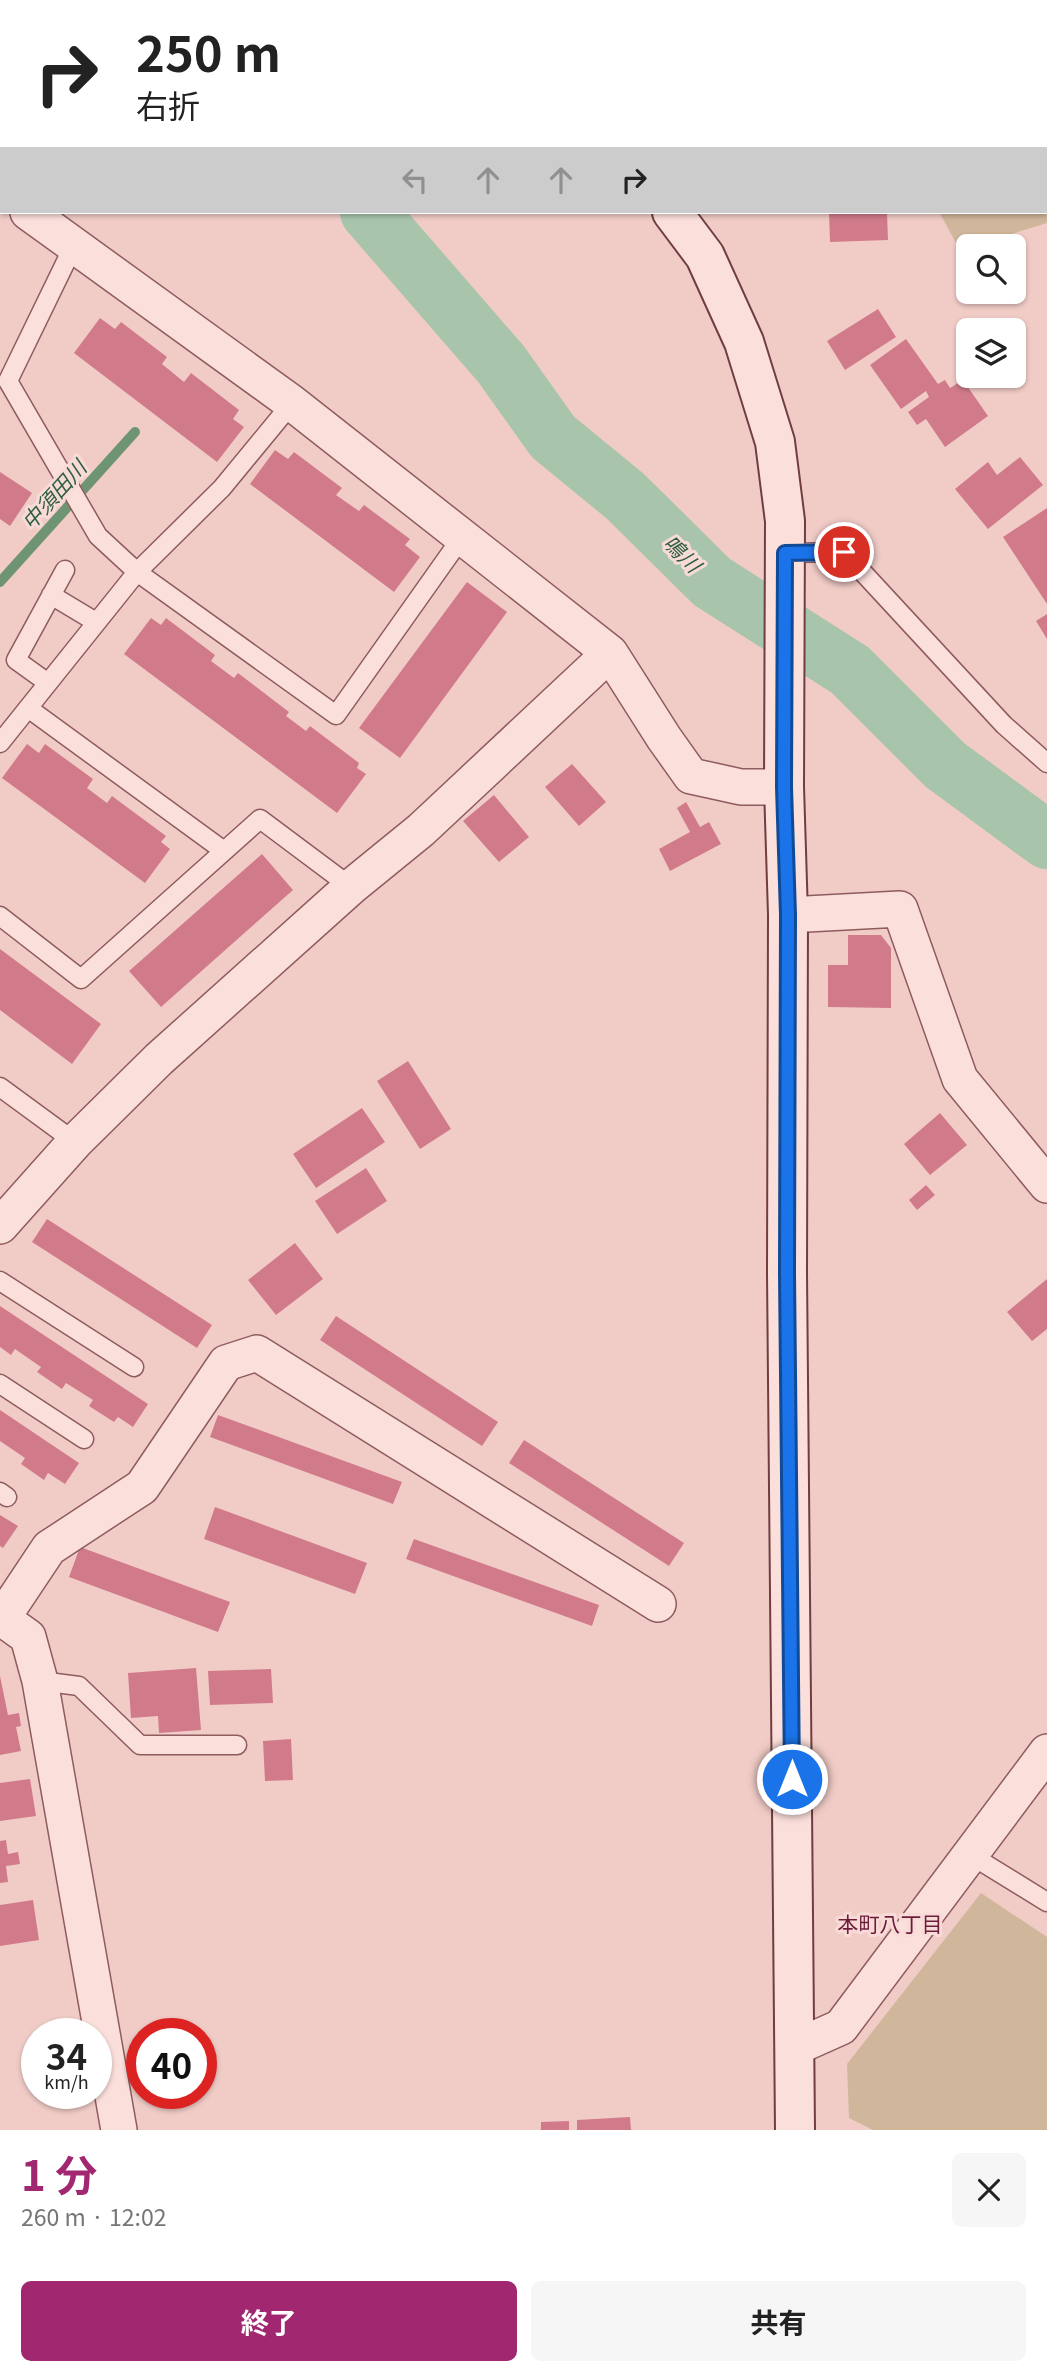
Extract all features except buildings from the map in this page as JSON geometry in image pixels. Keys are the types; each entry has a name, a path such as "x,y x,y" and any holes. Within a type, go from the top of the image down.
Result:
{"street":[{"path":"31,214 292,403 610,653 691,776 740,787 784,787"},
{"path":"674,214 705,256 744,342 775,442 785,521 787,1273 795,2130"},
{"path":"0,1226 75,1142 159,1059 351,887 421,830 610,653"},
{"path":"788,915 900,909 960,1079 1047,1185"},
{"path":"119,2130 40,1681 28,1637 2,1617 48,1548 142,1488 226,1363 257,1353 658,1604"},
{"path":"794,2048 841,2026 1047,1752"}],"lane":[{"path":"74,245 8,381 98,536 137,572 336,715 462,537"},
{"path":"0,743 137,572 222,488 292,403"},
{"path":"785,564 844,552 1004,725 1047,762"},
{"path":"48,682 16,660 65,570"},
{"path":"51,595 96,622"},
{"path":"28,708 224,851"},
{"path":"0,916 81,979 260,819 351,887"},
{"path":"0,1087 75,1142"},
{"path":"0,1281 134,1367"},
{"path":"0,1384 84,1439"},
{"path":"40,1681 79,1686 140,1745 237,1745"},
{"path":"969,1854 1047,1902"}],"shaded area":[{"path":"940,214 1047,214 1047,223 1012,234 956,234 956,243"},
{"path":"981,1893 1047,1937 1047,2130 873,2130 849,2118 847,2064"}],"waterway":[{"name":"鳴川","path":"371,214 501,364 553,437 625,496 712,582 850,670 945,765 1047,840"},
{"name":"中須田川","path":"0,582 135,432"}],"district":[{"name":"本町八丁目","path":"890,1923"}],"route":[{"path":"792,1779 787,1273 788,915 784,787 785,553 844,552"}]}
